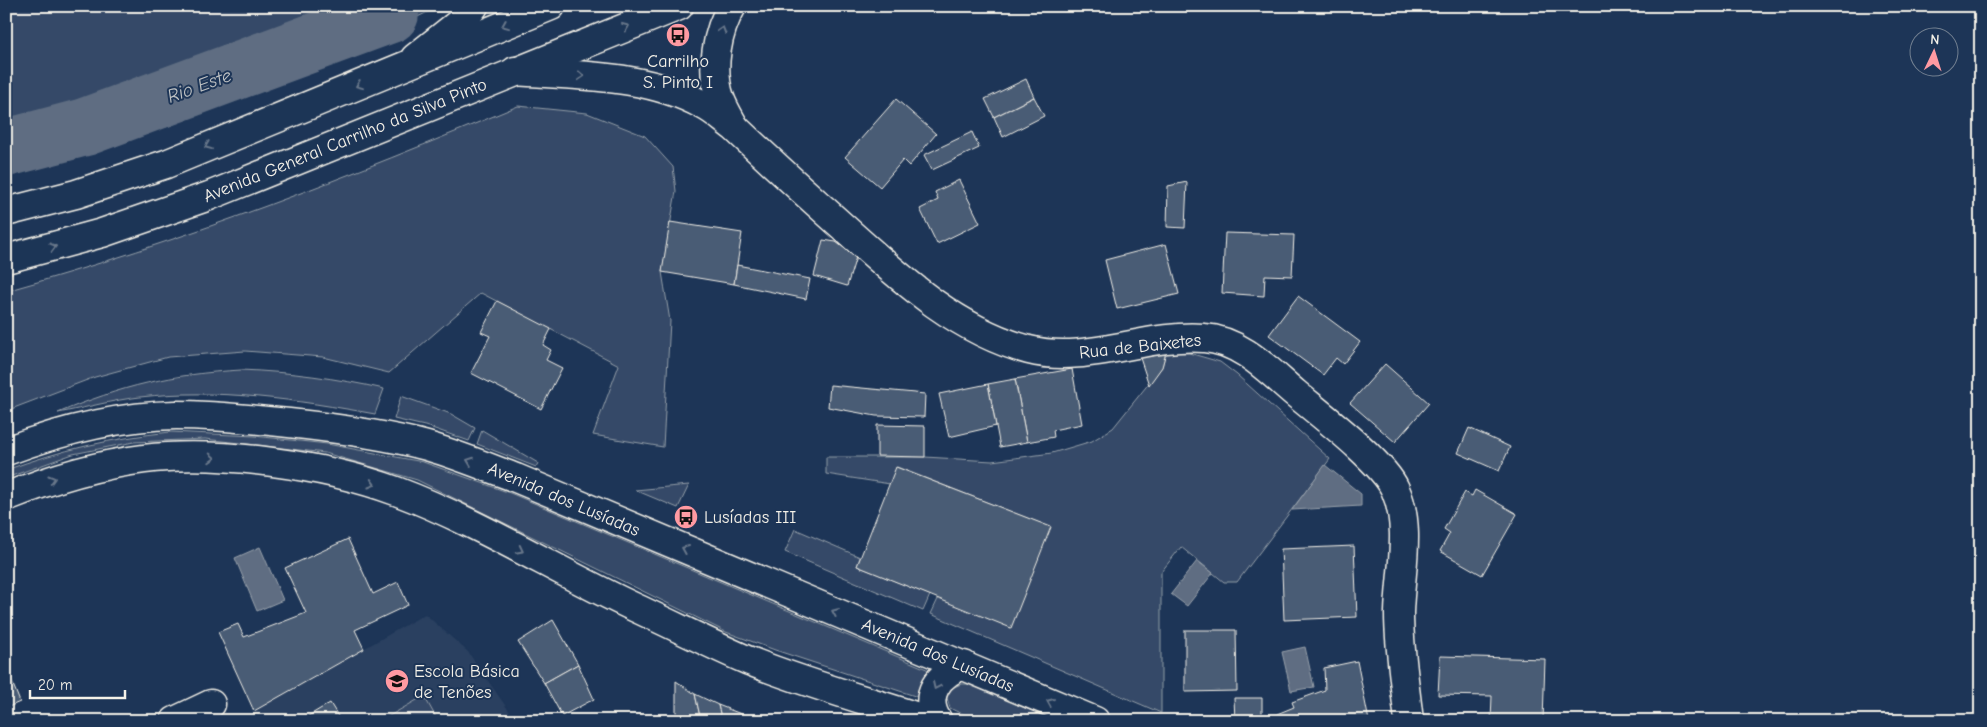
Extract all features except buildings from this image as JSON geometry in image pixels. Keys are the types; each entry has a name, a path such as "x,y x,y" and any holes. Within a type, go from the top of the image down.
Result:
{"main road":[{"path":"404,67 463,20 474,6"},
{"path":"6,212 76,194 166,164 550,6"},
{"name":"Avenida General Carrilho da Silva Pinto","path":"6,259 102,233 209,196 679,6"},
{"name":"Rua de Baixetes","path":"732,6 727,15 717,48 716,72 720,97 734,127"},
{"name":"Rua de Baixetes","path":"515,71 612,79 647,85 678,93 705,105 734,127 902,281 961,321 996,339 1032,350 1067,354 1182,339 1205,338 1230,344 1257,361 1334,425 1380,468 1395,489 1403,531 1404,566 1399,611 1400,649 1409,721"},
{"name":"Avenida dos Lusíadas","path":"6,451 52,434 88,426 131,419 176,415 237,418 381,435 426,446 516,478 1095,721"},
{"path":"6,497 40,483 99,466 145,458 195,457 244,460 296,466 348,478 396,491 455,518 632,606 748,660 819,686 930,721"},
{"path":"938,721 932,707 933,688 944,673 964,665"},
{"path":"175,721 211,704"}],"shaded area":[{"path":"6,6 440,6 307,71 169,126 6,170"},
{"path":"518,106 587,113 645,136 673,167 676,191 662,272 670,321 663,447 593,435 619,365 481,293 389,373 323,357 245,351 168,357 95,377 6,411 6,291 137,251 265,206 392,158"},
{"path":"1166,352 1189,353 1220,362 1330,459 1237,582 1224,582 1181,547 1161,572 1161,713 931,614 938,599 1050,527 897,467 890,484 826,474 826,457 925,457 992,461 1052,453 1092,441 1113,428 1162,367"},
{"path":"241,370 313,376 384,389 375,414 287,400 199,394 130,398 58,413 103,395 147,383 169,378"},
{"path":"401,396 451,414 475,428 469,441 429,427 394,419"},
{"path":"482,430 538,463 536,467 477,444"},
{"path":"170,432 254,436 327,444 423,462 510,493 929,670 918,697 775,650 726,632 417,480 325,453 205,439 134,442 73,454 6,478 6,470 67,451 107,441"},
{"path":"1325,465 1361,494 1361,506 1292,510"},
{"path":"689,485 678,508 635,490"},
{"path":"795,529 860,557 857,566 930,595 923,611 785,552"},
{"path":"260,547 283,600 257,611 235,558"},
{"path":"1197,561 1213,573 1187,606 1171,594"},
{"name":"Escola Básica de Tenões","path":"425,614 468,652 516,721 260,721 254,711"},
{"path":"1305,647 1314,687 1291,691 1282,652"},
{"path":"961,684 967,684 1044,716 1042,721 983,719 972,717 950,708 947,698 950,689"},
{"path":"424,696 438,721 385,721 384,719"}],"waterway":[{"name":"Rio Este","path":"6,148 85,127 390,14"}],"place":[{"name":"Carrilho S. Pinto I","path":"678,35"},
{"name":"Lusíadas III","path":"686,517"},
{"name":"Escola Básica de Tenões","path":"397,681"}]}
